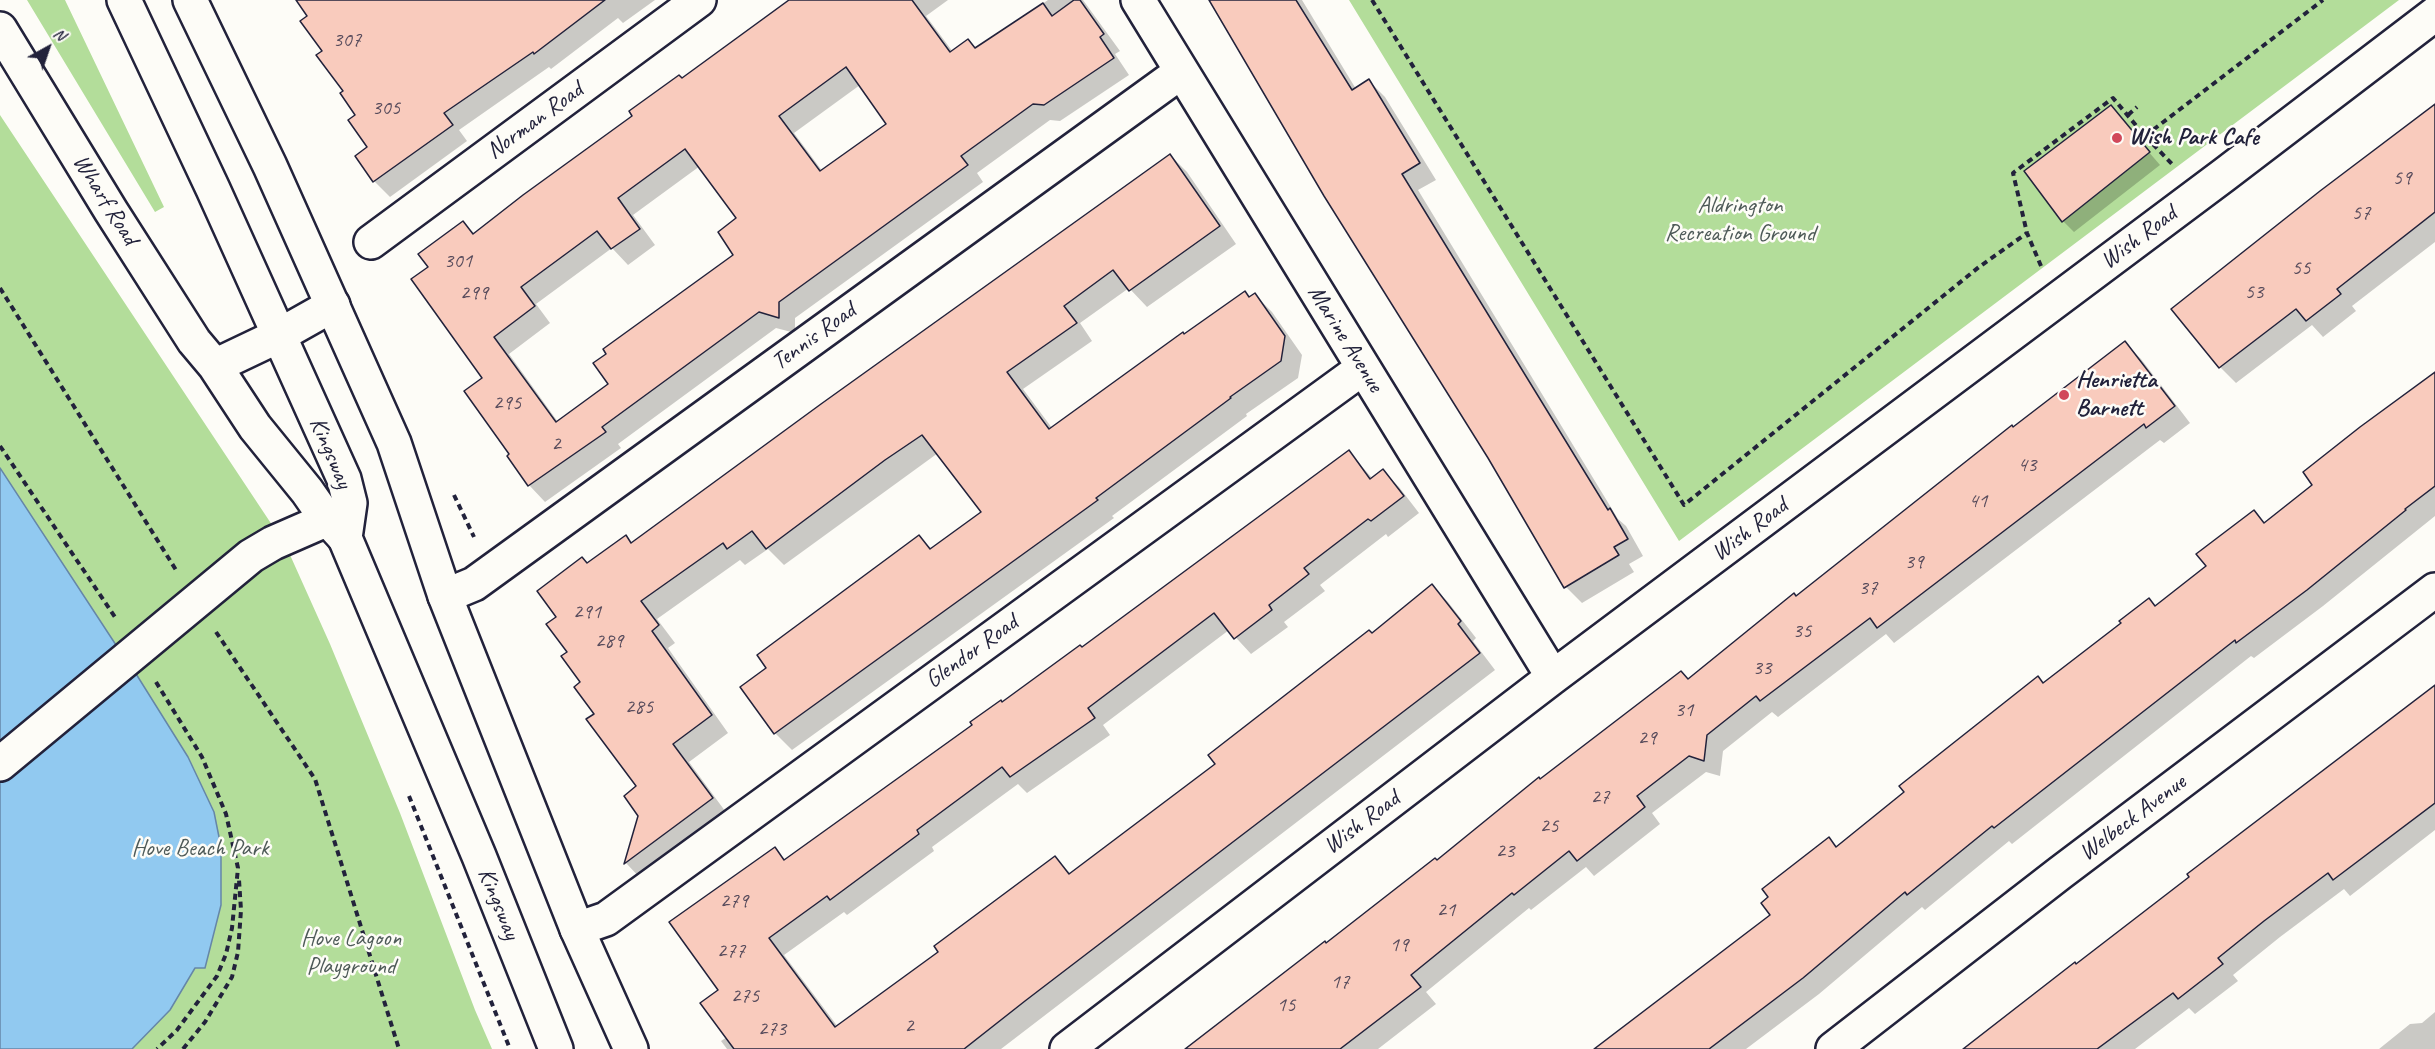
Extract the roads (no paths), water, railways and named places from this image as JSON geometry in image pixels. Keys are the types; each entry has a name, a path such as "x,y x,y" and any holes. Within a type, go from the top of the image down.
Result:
{"street":[{"name":"Kingsway","path":"124,0 213,189 344,479 350,503 337,528 479,856 556,1049"},
{"path":"190,0 270,166 394,443 445,596 577,930 632,1049"},
{"name":"Norman Road","path":"371,242 699,0"},
{"name":"Marine Avenue","path":"1138,0 1553,677"},
{"name":"Wish Road","path":"1067,1049 1553,677 2200,193 2435,14"},
{"name":"Wharf Road","path":"0,29 111,211 194,341 214,366 255,427 337,528"},
{"name":"Tennis Road","path":"445,596 474,584 1181,72"},
{"path":"214,366 278,336 333,305"},
{"name":"Glendor Road","path":"577,930 606,919 1363,368"},
{"path":"0,764 251,556 273,543 337,528"},
{"name":"Welbeck Avenue","path":"1833,1049 2079,859 2435,590"}],"water":[{"path":"0,468 116,645 0,743"},
{"path":"133,669 188,757 214,812 221,847 221,905 205,968 195,968 170,1010 132,1049 0,1049 0,781"}],"place":[{"name":"Wish Park Cafe","path":"2117,138"},
{"name":"Henrietta Barnett","path":"2064,395"}],"park label":[{"name":"Aldrington Recreation Ground","path":"1740,220"},
{"name":"Hove Beach Park","path":"200,849"},
{"name":"Hove Lagoon Playground","path":"351,953"}]}
